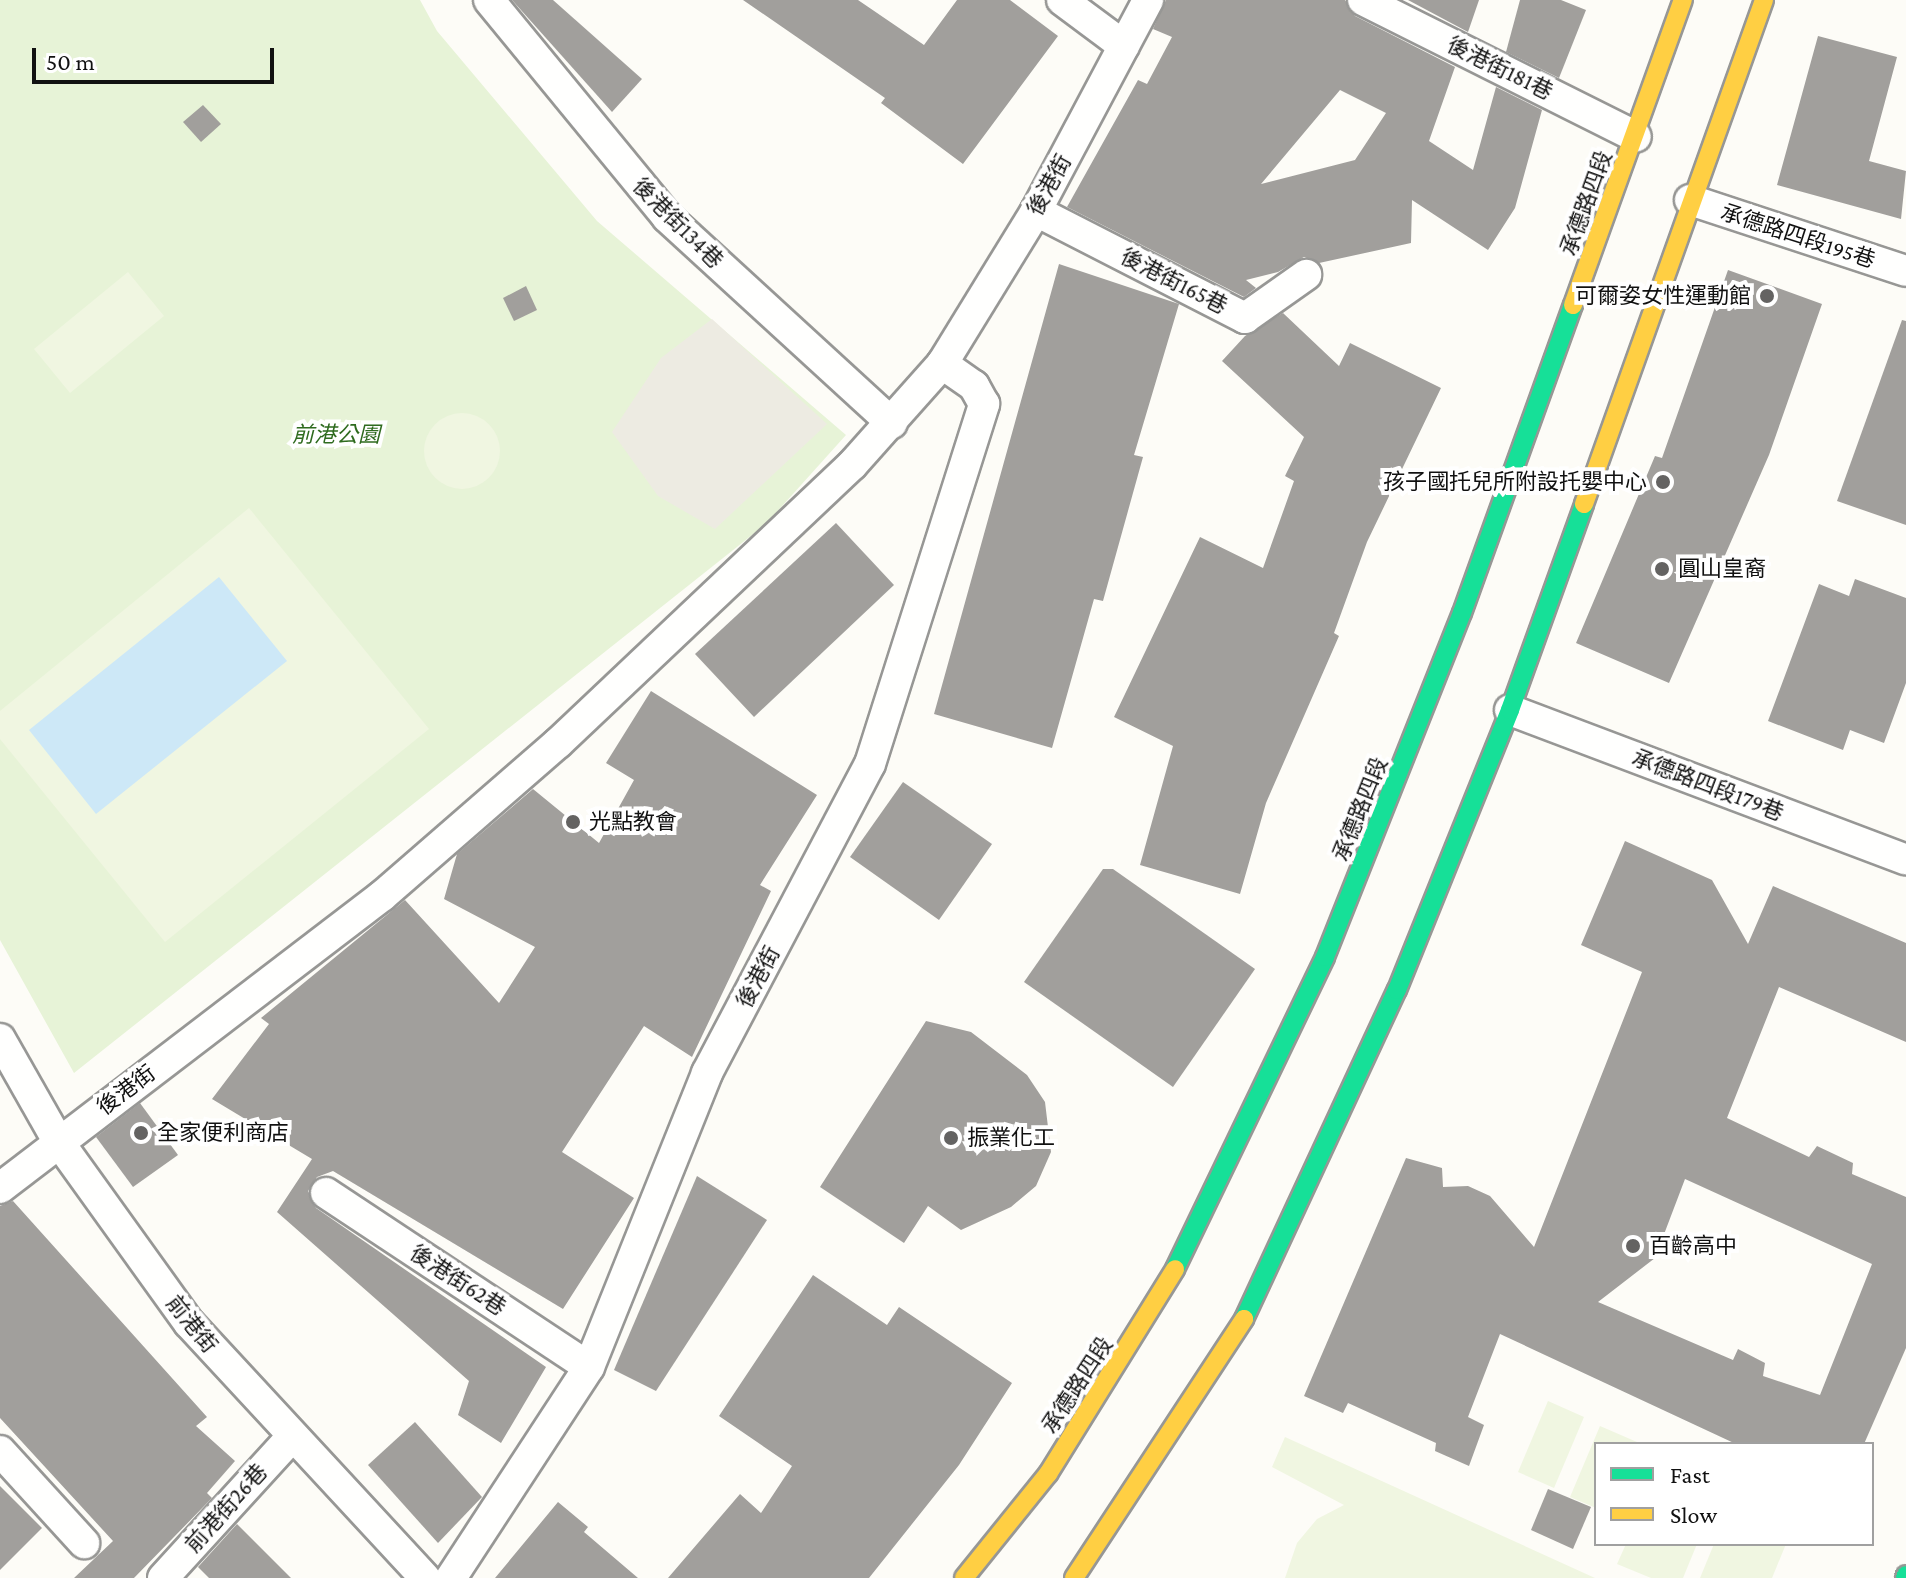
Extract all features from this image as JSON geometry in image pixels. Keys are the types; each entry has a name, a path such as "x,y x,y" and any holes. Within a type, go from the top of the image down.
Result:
{"main road":[{"name":"承德路四段","path":"964,1578 1048,1474 1198,1231 1381,824 1636,137 1683,0"},
{"path":"1074,1578 1239,1329 1397,990 1510,710 1764,0"}],"street":[{"name":"後港街134巷","path":"489,0 667,217 892,423"},
{"path":"1062,0 1124,46"},
{"name":"後港街","path":"0,1188 382,896 558,743 892,423 942,364 1036,211 1148,0"},
{"name":"後港街181巷","path":"1363,0 1636,137"},
{"name":"承德路四段195巷","path":"1690,200 1906,271"},
{"name":"後港街165巷","path":"1036,211 1245,318 1306,275"},
{"name":"後港街","path":"451,1578 589,1367 707,1073 870,764 984,404 974,386 942,364"},
{"name":"承德路四段179巷","path":"1510,710 1906,860"},
{"name":"前港街","path":"0,1039 9,1080 58,1141 189,1323 290,1439 425,1578"},
{"name":"後港街62巷","path":"326,1193 589,1367"},
{"name":"前港街26巷","path":"163,1578 290,1439"},
{"path":"0,1451 84,1543"}],"green space":[{"name":"前港公園","path":"0,0 420,0 437,31 597,221 846,435 766,524 74,1073 0,940"},
{"path":"128,272 164,316 70,393 34,349"},
{"path":"455,413 469,413 483,419 494,430 500,451 498,466 489,478 477,487 455,489 441,483 430,472 424,458 424,444 430,430 441,419"},
{"path":"249,508 429,729 165,942 0,739 0,711"},
{"path":"1548,1401 1584,1417 1554,1488 1518,1472"},
{"path":"1600,1426 1637,1442 1594,1442 1594,1507 1570,1497"},
{"path":"1285,1437 1595,1578 1285,1578 1297,1543 1317,1519 1344,1505 1272,1467"},
{"path":"1625,1546 1696,1546 1683,1578 1651,1578 1617,1564"},
{"path":"1713,1546 1785,1546 1772,1578 1700,1578"}],"shaded area":[{"path":"712,319 827,424 715,529 658,496 612,432 661,358"}],"water":[{"path":"219,577 287,661 96,814 29,730"}],"building":[{"path":"512,0 553,0 642,79 612,112"},
{"path":"743,0 858,0 924,45 957,0 1010,0 1058,36 963,164 881,103 885,98"},
{"path":"1166,0 1345,0 1355,16 1455,67 1429,141 1473,170 1496,87 1542,110 1515,208 1488,250 1412,200 1411,243 1319,263 1304,257 1278,272 1246,280 1256,288 1244,297 1067,207 1138,80 1147,84 1172,37 1153,29","holes":["1340,90 1386,113 1355,160 1261,184"]},
{"path":"1408,0 1479,0 1468,32"},
{"path":"1520,0 1561,0 1586,10 1559,78 1506,52"},
{"path":"1818,36 1897,57 1869,161 1906,171 1901,219 1777,185"},
{"path":"203,105 221,124 201,142 183,122"},
{"path":"1059,264 1179,304 1134,455 1143,457 1103,601 1094,599 1052,748 934,714"},
{"path":"1728,270 1822,304 1769,455 1669,683 1576,643 1655,456 1662,458"},
{"path":"526,286 537,310 514,321 503,298"},
{"path":"1283,313 1339,366 1350,343 1441,388 1367,542 1334,633 1339,636 1266,803 1240,894 1140,865 1173,746 1114,717 1200,537 1263,568 1294,481 1285,476 1304,437 1222,361 1245,336"},
{"path":"1902,320 1906,321 1906,525 1837,501"},
{"path":"836,523 894,585 754,717 695,654"},
{"path":"1855,579 1906,598 1906,683 1884,743 1850,730 1843,750 1768,721 1819,584 1849,596"},
{"path":"651,691 817,795 760,885 771,891 692,1057 644,1026 562,1152 634,1198 563,1309 333,1171 317,1177 308,1191 316,1208 546,1367 501,1443 458,1415 469,1381 277,1212 312,1159 212,1099 269,1024 261,1018 405,900 499,1003 535,947 444,899 457,854 533,789 599,843 634,780 606,763"},
{"path":"903,782 992,844 939,920 850,857"},
{"path":"1625,841 1712,880 1748,944 1773,886 1906,943 1906,1042 1779,987 1727,1118 1809,1157 1817,1146 1853,1163 1852,1174 1906,1197 1906,1348 1865,1442 1732,1442 1500,1334 1468,1417 1484,1425 1469,1466 1435,1451 1436,1443 1348,1403 1343,1413 1304,1396 1406,1158 1442,1168 1443,1187 1468,1186 1490,1196 1534,1247 1642,972 1581,945","holes":["1685,1179 1872,1264 1820,1395 1763,1376 1765,1363 1738,1349 1733,1360 1598,1302 1655,1258"]},
{"path":"1103,869 1113,869 1255,969 1173,1087 1024,982"},
{"name":"振業化工","path":"926,1021 971,1032 1027,1075 1045,1102 1051,1152 1036,1186 1011,1207 961,1230 928,1206 904,1243 820,1187"},
{"path":"140,1103 178,1155 133,1187 96,1137"},
{"path":"697,1176 767,1220 656,1391 614,1370"},
{"path":"13,1201 207,1417 196,1426 235,1461 207,1493 212,1498 134,1578 74,1578 113,1541 0,1418 0,1206"},
{"path":"813,1275 887,1325 899,1307 1012,1383 959,1465 869,1578 668,1578 740,1494 761,1513 792,1466 719,1416"},
{"path":"415,1422 482,1497 438,1543 368,1465"},
{"path":"0,1486 42,1528 0,1570"},
{"path":"1548,1489 1591,1507 1573,1549 1531,1530"},
{"path":"558,1502 588,1527 584,1532 638,1578 495,1578"},
{"path":"237,1524 291,1578 209,1578 198,1567"}],"traffic: fast":[{"path":"1175,1269 1325,957 1462,613 1573,305"},
{"path":"1244,1319 1397,990 1510,710 1584,504"}],"traffic: slow":[{"path":"1573,305 1683,0"},
{"path":"1584,504 1764,0"},
{"path":"964,1578 1048,1474 1175,1269"},
{"path":"1074,1578 1244,1319"}],"place":[{"name":"可爾姿女性運動館","path":"1767,296"},
{"name":"孩子國托兒所附設托嬰中心","path":"1663,482"},
{"name":"圓山皇裔","path":"1662,569"},
{"name":"光點教會","path":"573,822"},
{"name":"全家便利商店","path":"141,1133"},
{"name":"振業化工","path":"951,1138"},
{"name":"百齡高中","path":"1633,1246"}]}
